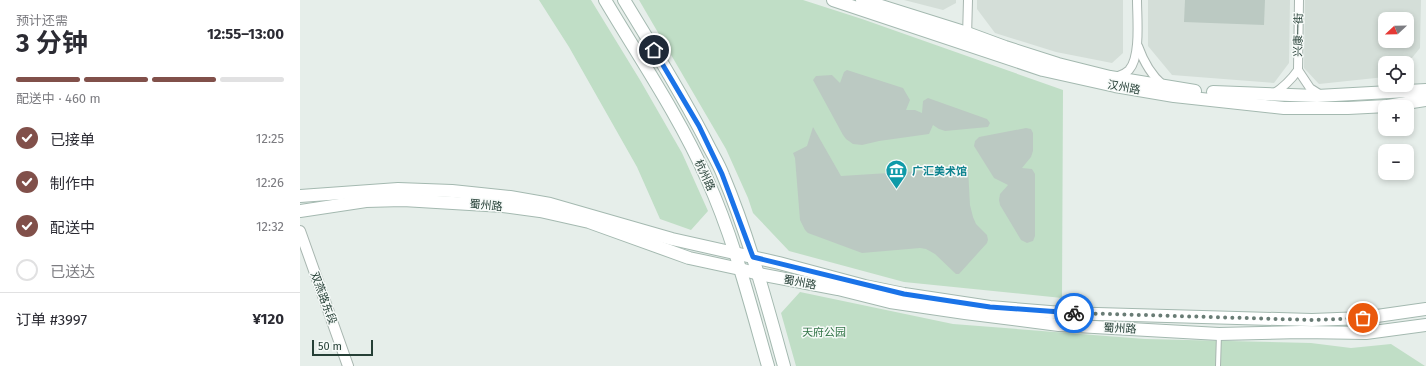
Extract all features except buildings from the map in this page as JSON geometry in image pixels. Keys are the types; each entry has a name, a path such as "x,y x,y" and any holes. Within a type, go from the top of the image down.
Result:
{"main road":[{"name":"杭州路","path":"605,0 683,130 710,185 725,221 736,254 768,366"},
{"name":"杭州路","path":"624,0 699,126 722,174 759,274 784,366"},
{"name":"汉州路","path":"833,0 1058,64 1116,77 1198,91 1323,96 1426,90"},
{"name":"汉州路","path":"862,0 967,38 1044,70 1174,96 1284,108 1348,108 1386,106 1426,100"},
{"name":"蜀州路","path":"300,196 398,189 452,191 510,197 550,204 672,239 904,294 990,307 1062,313 1312,320 1363,318 1426,309"},
{"name":"蜀州路","path":"300,211 366,201 403,200 510,207 540,211 589,222 689,258 740,268 759,274 838,289 890,302 1059,325 1218,334 1366,333 1426,325"}],"street":[{"path":"967,38 968,0"},
{"path":"1116,77 1130,69 1138,46 1137,0"},
{"name":"兴康一街","path":"1298,70 1299,0"},
{"path":"1138,46 1157,80 1164,85"},
{"path":"1270,95 1282,88 1291,80 1298,70 1310,88 1323,96"},
{"name":"双燕路东段","path":"300,231 348,366"}],"lane":[{"path":"1218,334 1218,366"}],"shaded area":[{"path":"904,0 956,0 956,3 943,10"},
{"path":"977,0 1123,0 1123,53 1112,63 1056,52 995,33 977,9"},
{"path":"1148,0 1290,0 1289,63 1274,83 1172,75 1148,46"},
{"path":"1305,0 1421,0 1420,48 1414,56 1378,56 1378,78 1319,84 1304,68"}],"green space":[{"path":"539,0 591,0 640,80 682,153 708,211 691,230 660,219 637,167 569,47"},
{"path":"639,0 803,0 862,19 1063,90 1062,298 904,282 789,251 753,213 748,198 726,149"},
{"name":"天府公园","path":"800,292 953,324 1145,339 1311,343 1351,348 1391,344 1425,366 796,366 781,313"}],"way so far":[{"path":"1074,313 1312,320 1363,318"}],"place":[{"name":"广汇美术馆","path":"897,190"}],"route":[{"path":"654,50 699,126 722,174 742,224 753,257 865,286 904,294 990,307 1074,313"}]}
